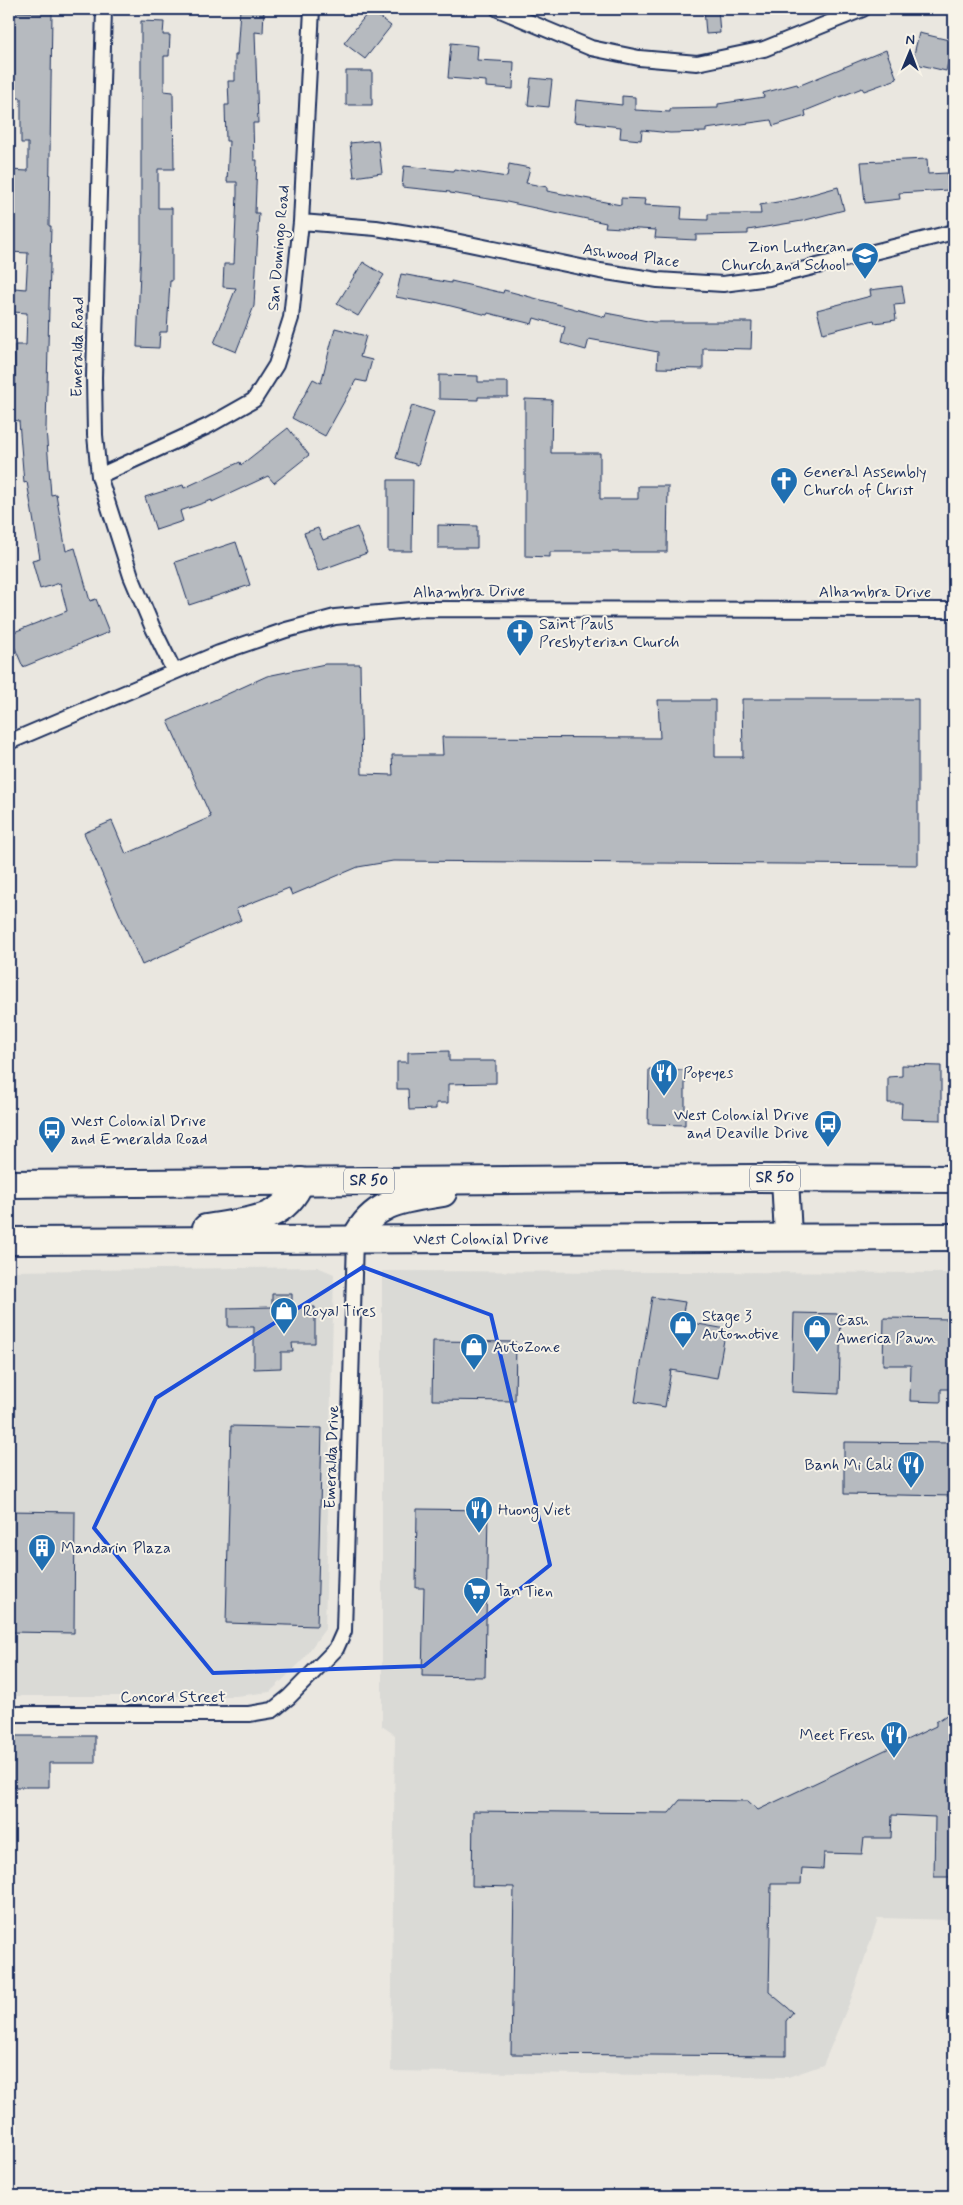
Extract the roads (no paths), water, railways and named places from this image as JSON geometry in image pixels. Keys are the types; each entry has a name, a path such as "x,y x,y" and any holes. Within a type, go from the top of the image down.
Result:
{"highway":[{"name":"SR 50","path":"9,1184 785,1178 954,1179"},
{"path":"785,1178 788,1236"},
{"path":"355,1239 360,1230 375,1213 397,1201 523,1180"},
{"path":"131,1241 263,1218 286,1206 296,1194 301,1181"},
{"name":"West Colonial Drive","path":"9,1242 788,1236 954,1237"}],"street":[{"name":"Emeralda Road","path":"104,9 94,377 95,435 99,476 131,576 174,671"},
{"name":"San Domingo Road","path":"99,476 208,426 254,400 276,365 291,318 301,222 312,9"},
{"path":"498,9 591,48 639,58 697,63 764,49 863,9"},
{"name":"Ashwood Place","path":"301,222 376,228 446,239 600,271 658,280 723,284 769,278 954,232"},
{"name":"Alhambra Drive","path":"9,742 174,671 278,632 327,619 422,609 954,610"},
{"name":"Emeralda Drive","path":"320,1667 336,1649 344,1631 355,1239"},
{"name":"Concord Street","path":"9,1714 249,1714 273,1710 290,1698 320,1667"}],"place":[{"name":"Zion Lutheran Church and School","path":"865,280"},
{"name":"General Assembly Church of Christ","path":"784,505"},
{"name":"Saint Pauls Presbyterian Church","path":"520,657"},
{"name":"Popeyes","path":"664,1097"},
{"name":"West Colonial Drive and Deaville Drive","path":"828,1148"},
{"name":"West Colonial Drive and Emeralda Road","path":"52,1154"},
{"name":"Royal Tires","path":"284,1335"},
{"name":"Stage 3 Automotive","path":"683,1349"},
{"name":"Cash America Pawn","path":"817,1353"},
{"name":"AutoZone","path":"474,1371"},
{"name":"Banh Mi Cali","path":"911,1489"},
{"name":"Huong Viet","path":"479,1534"},
{"name":"Mandarin Plaza","path":"42,1572"},
{"name":"Tan Tien","path":"477,1615"},
{"name":"Meet Fresh","path":"894,1759"}]}
